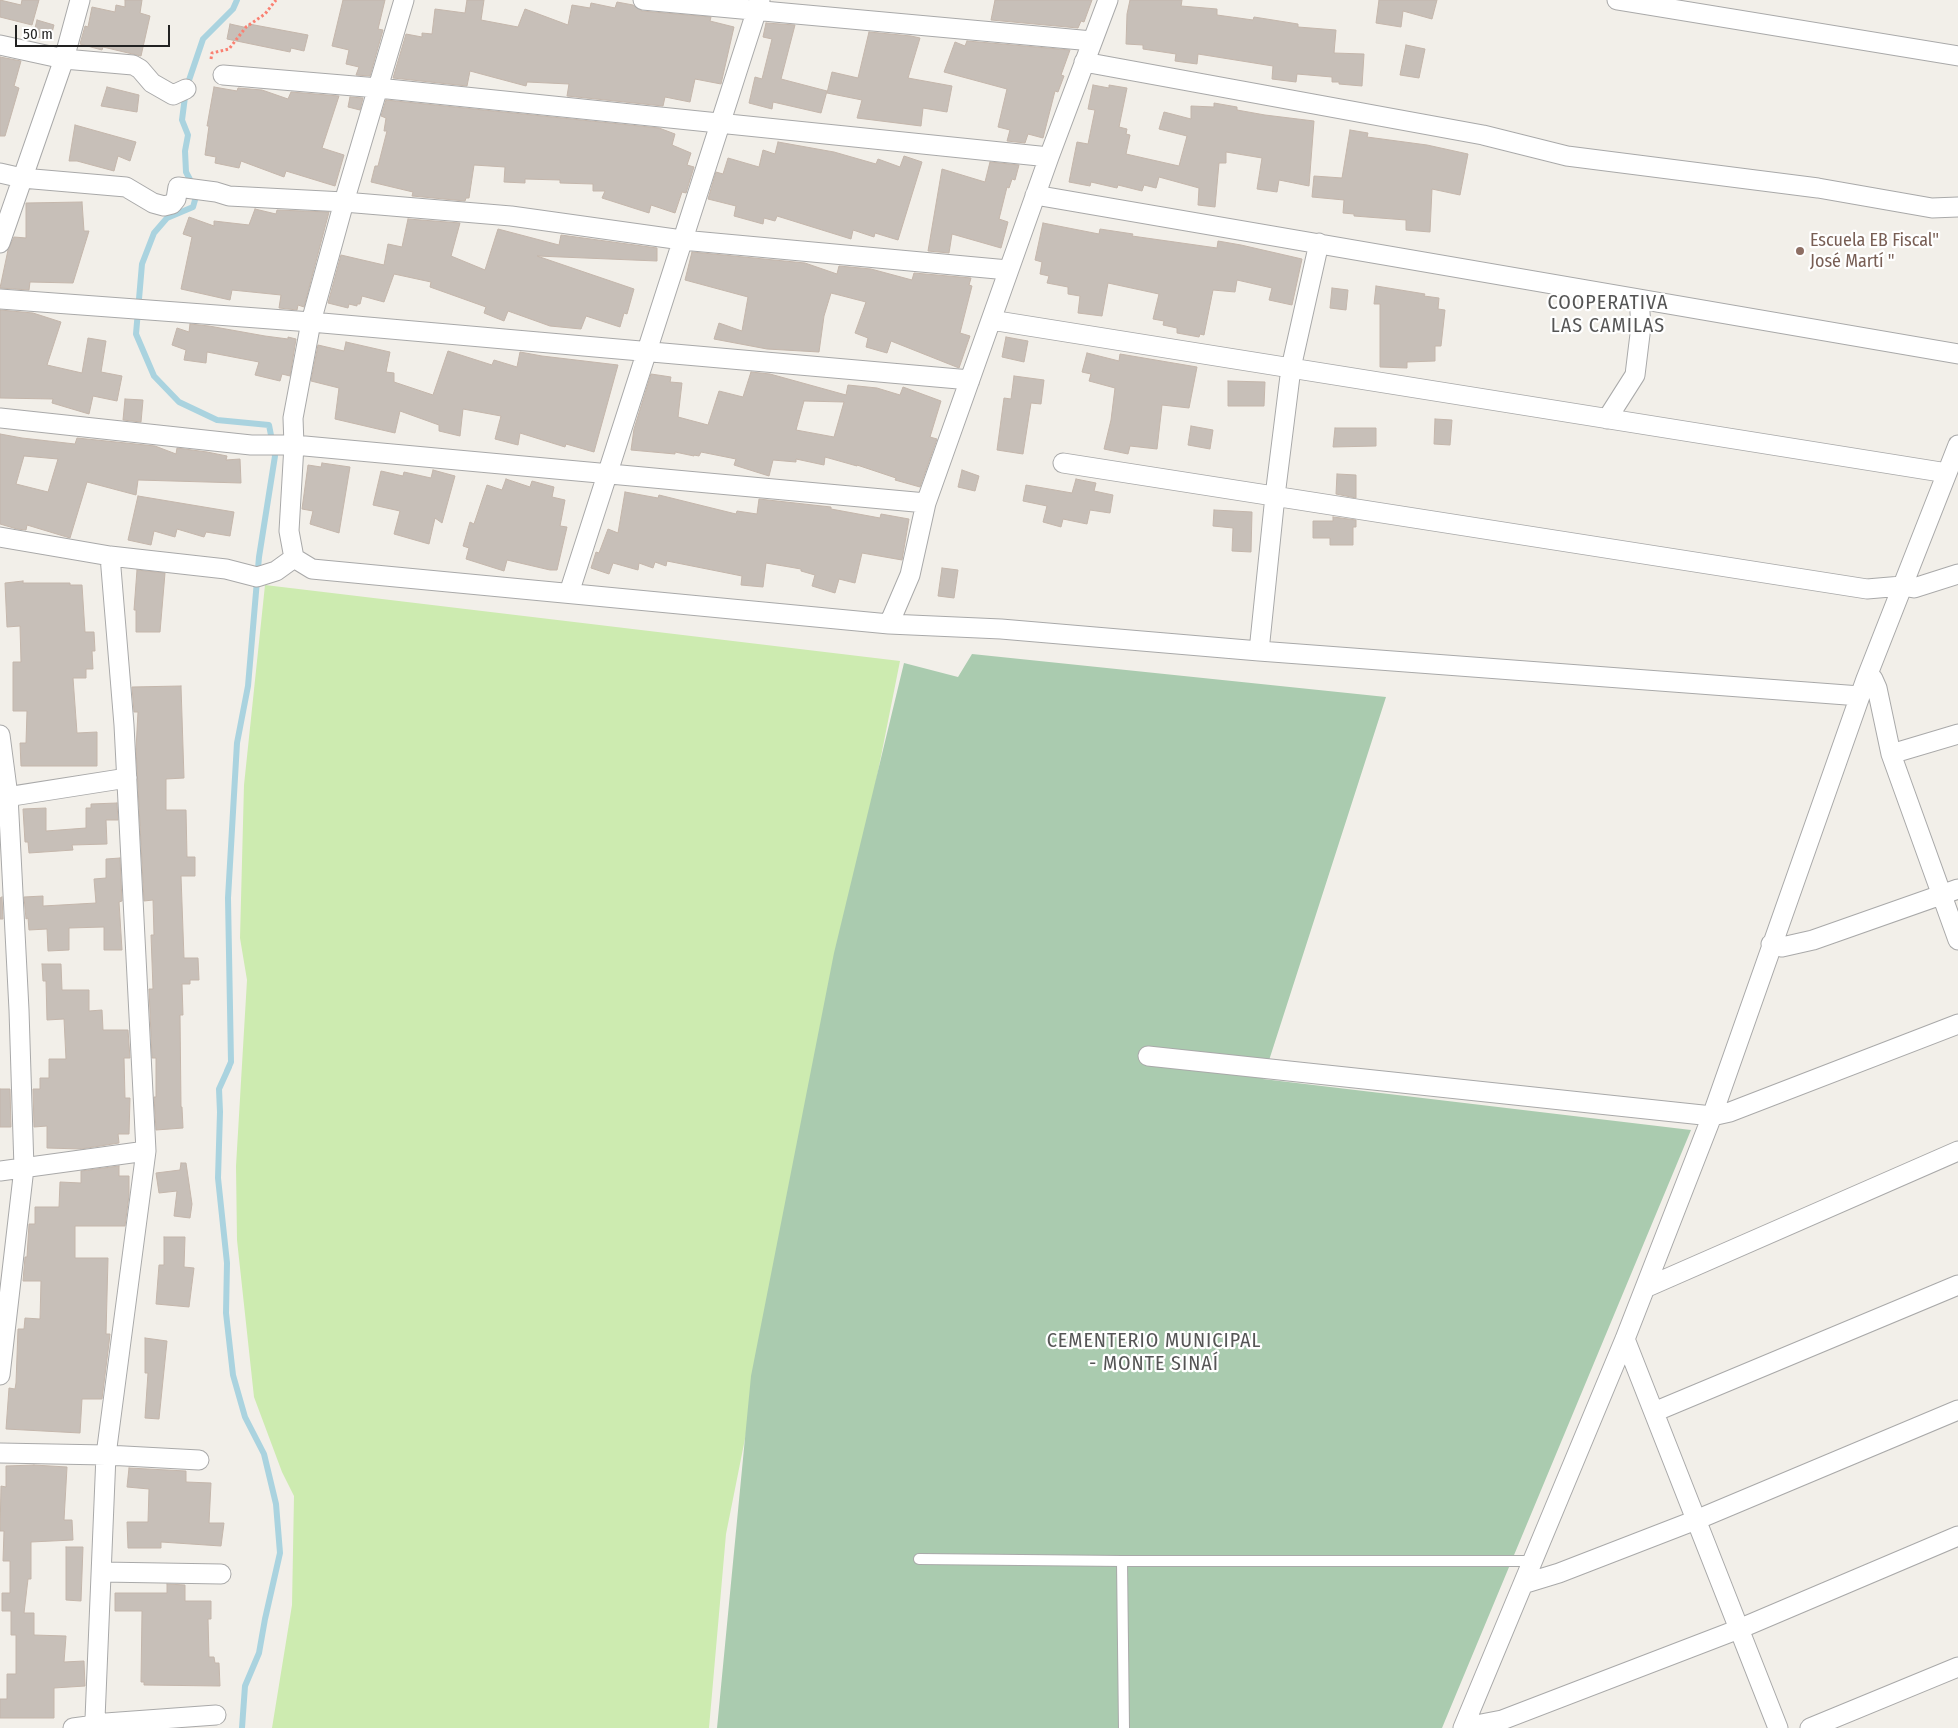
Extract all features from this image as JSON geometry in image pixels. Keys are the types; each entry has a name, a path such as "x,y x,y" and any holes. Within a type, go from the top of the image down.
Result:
{"street":[{"path":"0,243 64,58 80,0"},
{"path":"404,0 344,202 311,322 293,418 289,444 289,531 294,558 312,569 889,624 1001,629 1260,651 1863,688 1873,679 1877,688 1891,754 1950,892 1958,940"},
{"path":"643,0 758,5 1092,41"},
{"path":"889,624 910,575 926,503 1035,195 1108,0"},
{"path":"1617,0 1958,56"},
{"path":"569,593 758,5"},
{"path":"0,45 64,58 133,65 140,69 152,82 173,94 186,89"},
{"path":"1084,62 1483,135 1567,156 1818,188 1932,208 1958,207"},
{"path":"222,75 378,88 1049,157"},
{"path":"0,173 22,178 126,188 153,203 164,206 172,204 176,200 178,187 216,192 229,196 344,202 511,216 682,240 1008,270"},
{"path":"1035,195 1958,354"},
{"path":"1260,651 1290,368 1319,243"},
{"path":"0,299 311,322 970,380"},
{"path":"1607,419 1634,375 1641,326 1639,299"},
{"path":"991,320 1947,473"},
{"path":"0,418 251,445 289,444 926,503"},
{"path":"1958,445 1863,688 1771,944 1712,1116 1625,1339 1464,1726 1502,1720 1739,1629 1958,1536"},
{"path":"1063,463 1868,589 1902,586 1914,588 1958,574"},
{"path":"0,537 110,556 226,569 257,578 276,571 294,558"},
{"path":"92,1724 95,1719 106,1455 146,1151 127,778 110,556"},
{"path":"1891,754 1958,734"},
{"path":"0,735 19,1010 24,1168 0,1375"},
{"path":"4,797 127,778"},
{"path":"1771,944 1782,946 1813,940 1950,892"},
{"path":"1148,1056 1712,1116 1730,1112 1958,1024"},
{"path":"0,1171 146,1151"},
{"path":"1645,1288 1958,1151"},
{"path":"1654,1412 1958,1285"},
{"path":"1625,1339 1778,1728"},
{"path":"1523,1584 1559,1573 1696,1520 1958,1410"},
{"path":"0,1453 106,1455 199,1460"},
{"path":"102,1572 222,1574"},
{"path":"1810,1728 1958,1667"},
{"path":"73,1728 92,1724 216,1715"}],"lane":[{"path":"919,1559 1533,1561"},
{"path":"1122,1561 1124,1728"}],"path":[{"path":"222,75 210,69 212,53 229,49 246,27 265,14 276,0"}],"green space":[{"path":"265,585 900,661 726,1534 709,1728 272,1728 292,1605 294,1496 282,1472 254,1397 237,1240 236,1166 247,980 240,938 244,785"},
{"name":"CEMENTERIO MUNICIPAL - MONTE SINAÍ","path":"972,654 1386,697 1263,1079 1691,1130 1442,1728 717,1728 751,1376 834,953 904,663 958,677"}],"building":[{"path":"0,0 21,5 22,0 39,0 32,25 0,17"},
{"path":"125,0 142,0 140,13 150,16 141,56 103,47 102,50 80,44 85,26 88,27 92,7 115,12 116,5 125,7"},
{"path":"343,0 385,0 378,29 383,30 370,76 356,75 359,67 346,64 349,50 332,46"},
{"path":"467,0 484,0 481,20 518,27 525,9 568,25 572,5 590,8 591,3 615,8 617,2 633,5 642,11 711,17 710,21 734,27 721,84 695,79 690,102 665,97 663,106 567,96 569,84 527,82 526,86 470,71 467,86 393,78 406,34 422,37 422,33 432,34 435,9 465,13"},
{"path":"995,0 1092,0 1084,22 1081,21 1078,28 991,20"},
{"path":"1130,0 1182,0 1181,6 1217,9 1217,15 1253,20 1254,17 1298,24 1298,27 1336,30 1334,53 1364,54 1362,86 1332,82 1332,77 1297,74 1296,82 1272,79 1273,66 1198,54 1197,64 1175,61 1176,54 1143,49 1143,45 1126,44 1127,14"},
{"path":"1379,0 1437,0 1432,19 1403,11 1401,27 1376,23"},
{"path":"37,20 54,25 50,40 33,36"},
{"path":"766,23 795,25 781,79 827,91 821,113 773,102 772,109 749,103 755,77 762,79 772,39 763,37"},
{"path":"230,24 248,28 249,24 308,35 304,51 291,48 290,52 227,39"},
{"path":"869,32 920,38 908,78 952,86 947,112 923,108 921,126 857,118 862,100 827,93 832,72 858,78"},
{"path":"967,41 1070,50 1061,75 1064,76 1058,92 1055,91 1043,138 1028,134 1025,143 1007,141 1010,130 998,127 1007,89 944,72 955,42 965,46"},
{"path":"1406,45 1425,49 1419,78 1400,75"},
{"path":"0,57 21,61 14,86 19,88 5,136 0,136"},
{"path":"1093,85 1109,88 1109,85 1127,88 1119,127 1127,129 1126,134 1130,135 1126,154 1179,166 1187,136 1159,129 1164,112 1191,119 1191,106 1214,107 1214,103 1237,107 1237,110 1314,121 1309,186 1279,180 1277,192 1257,189 1262,158 1226,152 1226,163 1219,163 1215,207 1198,205 1199,188 1159,177 1156,188 1144,185 1142,191 1118,185 1117,188 1091,182 1090,186 1069,182 1077,142 1088,144 1095,110 1088,109"},
{"path":"107,87 139,95 137,112 101,106"},
{"path":"214,87 237,91 238,88 262,90 288,99 291,92 339,96 322,148 344,155 335,186 286,171 284,177 241,161 239,168 215,163 216,157 205,155 209,126 207,126"},
{"path":"350,97 363,98 360,110 348,107"},
{"path":"386,100 659,128 675,134 672,145 691,153 687,165 694,167 686,193 682,192 675,213 651,205 649,213 602,198 605,191 593,191 593,184 560,183 560,180 525,179 525,183 504,182 505,167 474,165 469,198 466,198 465,201 412,196 413,192 371,182 375,166 378,166 387,131 384,131 386,118 381,116"},
{"path":"75,125 136,142 130,161 118,156 114,171 77,161 69,161"},
{"path":"1350,130 1368,133 1367,137 1427,145 1468,154 1460,195 1432,189 1430,232 1406,230 1406,220 1354,216 1354,214 1343,213 1344,200 1312,197 1314,176 1342,178"},
{"path":"778,142 834,152 876,164 878,159 900,167 904,156 922,162 898,240 875,233 874,237 853,230 851,239 777,216 775,221 764,218 763,224 734,216 736,206 708,199 716,172 723,174 728,158 759,167 763,150 775,154"},
{"path":"990,162 1019,165 1015,180 1012,179 1009,188 1007,187 999,219 1008,222 1001,248 952,234 949,253 928,251 942,169 985,182"},
{"path":"82,202 84,231 89,231 73,283 30,282 29,290 0,288 8,250 14,237 26,238 26,203"},
{"path":"255,209 276,214 277,210 329,212 304,307 298,305 297,310 279,308 281,295 232,290 230,300 181,289 192,237 183,234 189,217 214,226 214,221 249,225"},
{"path":"408,219 460,223 451,256 485,270 498,229 559,245 561,235 657,248 657,261 537,256 634,289 627,314 624,313 620,327 586,316 581,329 550,326 508,311 504,321 484,313 486,307 430,287 431,282 394,274 384,302 362,296 360,304 357,304 357,306 349,304 348,308 328,303 341,255 384,265 388,244 402,247"},
{"path":"1043,223 1099,234 1100,229 1133,234 1132,236 1217,248 1218,241 1302,259 1292,305 1269,300 1272,288 1237,280 1235,292 1213,290 1204,335 1200,334 1199,337 1177,333 1177,328 1163,325 1164,321 1153,319 1159,294 1108,283 1102,316 1078,313 1080,296 1068,294 1068,287 1047,283 1049,276 1040,274 1042,262 1035,260"},
{"path":"692,252 805,263 837,274 839,266 871,269 912,280 914,273 971,278 969,285 972,286 960,333 970,336 959,368 891,341 887,353 866,347 868,338 855,333 866,302 831,293 824,316 819,352 767,349 714,339 719,323 742,331 748,297 685,280"},
{"path":"1376,286 1439,298 1438,309 1445,310 1441,346 1435,346 1435,361 1407,362 1407,368 1380,367 1380,304 1374,304"},
{"path":"1332,288 1348,290 1346,310 1330,308"},
{"path":"0,310 33,313 61,322 47,365 82,373 88,338 106,341 101,372 122,376 117,401 93,396 89,414 52,403 53,399 0,398"},
{"path":"190,324 296,339 290,376 282,374 280,381 255,375 259,362 207,352 206,363 184,360 186,350 172,345 177,328 189,332"},
{"path":"1006,337 1028,341 1024,362 1002,357"},
{"path":"346,342 390,352 386,372 394,373 394,382 433,395 448,351 492,365 494,360 517,367 520,352 618,365 594,452 566,444 565,447 520,433 518,445 495,439 501,416 463,409 460,436 439,431 439,425 400,411 395,433 335,419 339,388 311,381 318,345 344,351"},
{"path":"1087,353 1119,361 1120,354 1197,367 1189,408 1162,405 1157,449 1130,446 1128,454 1104,449 1111,420 1115,388 1089,381 1091,374 1082,372"},
{"path":"751,372 770,374 846,395 848,385 877,388 900,395 903,387 941,401 930,437 937,439 920,487 895,480 896,478 857,465 825,457 824,465 796,459 796,462 773,460 769,476 734,465 736,459 701,452 699,456 694,456 675,452 675,454 631,450 634,429 651,374 671,377 670,382 682,383 678,417 708,425 719,391 743,397","holes":["804,401 844,402 834,437 796,430"]},
{"path":"1014,376 1044,380 1041,404 1031,403 1023,454 997,450 1004,398 1011,399"},
{"path":"1228,381 1265,382 1264,406 1228,406"},
{"path":"125,399 143,400 141,422 123,420"},
{"path":"1435,419 1452,420 1450,445 1434,444"},
{"path":"1191,426 1213,430 1210,449 1188,445"},
{"path":"1335,428 1376,428 1376,446 1333,447"},
{"path":"0,434 75,444 77,438 155,446 176,454 177,448 227,456 226,460 240,459 241,483 138,480 136,495 87,482 70,538 27,525 26,530 0,524","holes":["24,456 58,459 48,492 16,484"]},
{"path":"322,463 350,467 339,533 310,524 313,511 302,509 308,465 321,467"},
{"path":"433,470 455,476 442,523 435,518 429,544 394,534 400,511 373,505 381,471 403,476 404,472 431,478"},
{"path":"962,470 979,476 975,491 958,487"},
{"path":"1337,474 1356,475 1356,498 1336,494"},
{"path":"506,479 530,487 532,481 554,487 552,497 565,500 560,526 567,527 557,570 507,560 504,571 466,559 469,548 463,546 470,522 474,524 487,485 502,490"},
{"path":"1076,479 1096,483 1094,491 1113,495 1110,513 1090,510 1087,524 1063,519 1061,527 1043,522 1047,506 1023,501 1026,485 1072,493"},
{"path":"625,492 658,498 659,495 736,514 737,511 757,514 759,499 831,507 831,509 880,518 881,514 909,519 902,560 862,553 855,583 839,579 835,593 812,586 815,575 801,571 801,569 766,563 763,587 741,585 742,576 667,561 666,566 655,562 653,568 639,563 638,570 613,563 609,574 591,568 596,552 599,553 608,529 618,533"},
{"path":"138,496 234,512 230,536 206,532 204,537 177,529 175,537 154,531 151,545 128,540"},
{"path":"1214,510 1252,512 1251,552 1232,551 1233,528 1213,526"},
{"path":"1333,517 1356,520 1356,527 1353,527 1353,545 1330,545 1330,538 1313,538 1313,521 1333,521"},
{"path":"942,568 958,570 954,598 938,596"},
{"path":"137,570 165,573 160,632 136,632 136,610 134,610"},
{"path":"23,581 23,583 70,583 70,585 82,585 85,632 94,632 95,651 92,651 93,669 86,669 86,678 73,678 77,733 97,732 97,766 21,766 20,743 26,743 27,711 13,711 13,662 21,662 20,626 7,627 5,583"},
{"path":"181,686 184,778 166,779 166,810 186,810 187,857 195,857 195,876 181,876 184,958 198,958 199,980 190,980 190,984 182,984 183,1015 180,1015 183,1128 156,1130 154,1097 156,1097 156,1058 152,1058 149,989 153,989 151,935 154,935 153,900 144,901 136,749 138,712 134,712 132,687"},
{"path":"117,803 118,820 106,820 107,844 72,845 73,850 29,853 28,842 25,842 23,809 46,808 46,831 86,828 86,808 91,808 91,804"},
{"path":"120,858 122,901 119,902 122,950 104,950 104,927 69,928 69,950 48,951 47,929 29,930 24,897 43,896 43,906 96,903 94,879 106,878 106,859"},
{"path":"2,897 3,919 0,919 0,898"},
{"path":"42,964 61,964 62,990 89,990 89,1011 102,1010 103,1030 128,1030 130,1058 124,1058 125,1098 130,1098 129,1134 118,1134 119,1143 81,1149 47,1148 47,1126 34,1127 33,1089 40,1089 40,1078 49,1078 49,1059 66,1059 64,1019 47,1020 46,981 43,981"},
{"path":"0,1089 10,1089 11,1127 0,1127"},
{"path":"181,1163 186,1163 192,1204 190,1218 174,1216 177,1191 159,1193 156,1173 180,1170"},
{"path":"119,1166 119,1176 129,1176 129,1195 125,1226 75,1226 75,1258 108,1258 106,1334 110,1334 102,1399 82,1399 80,1433 6,1429 9,1388 15,1389 16,1383 18,1329 24,1329 25,1318 40,1319 41,1281 23,1281 29,1224 35,1224 35,1207 59,1207 60,1182 81,1183 81,1171"},
{"path":"164,1237 185,1237 184,1267 194,1268 189,1307 156,1304 159,1265 164,1265"},
{"path":"145,1338 167,1341 159,1419 145,1418 148,1373 145,1373"},
{"path":"6,1466 67,1467 64,1520 72,1520 73,1540 31,1542 31,1579 28,1579 24,1613 34,1613 34,1635 66,1636 64,1662 84,1661 85,1686 54,1688 54,1718 0,1718 0,1699 7,1699 7,1674 16,1674 16,1635 11,1635 11,1611 2,1611 2,1593 10,1593 10,1561 3,1561 4,1531 0,1531 1,1486 6,1487"},
{"path":"129,1468 186,1471 186,1482 211,1483 209,1523 224,1523 221,1546 161,1542 161,1548 128,1548 127,1522 148,1522 149,1489 127,1487"},
{"path":"66,1547 83,1547 81,1601 66,1600"},
{"path":"167,1584 185,1585 185,1601 211,1601 211,1619 208,1619 209,1657 214,1657 215,1663 219,1663 220,1686 144,1685 144,1682 141,1682 142,1611 115,1611 115,1593 167,1593"}],"waterway":[{"path":"227,1071 231,1062 228,898 237,743 248,686 259,557 275,456 269,425 217,420 179,402 154,376 136,334 142,264 154,233 167,218 193,207 197,193 186,172 185,151 188,135 182,120 186,89 203,39 233,9 237,0"},
{"path":"229,1067 219,1089 218,1178 227,1263 226,1313 233,1375 245,1417 264,1454 276,1504 280,1553 259,1653 245,1686 242,1728"}],"place":[{"name":"Escuela EB Fiscal\" José Martí \"","path":"1800,251"}],"district":[{"name":"COOPERATIVA LAS CAMILAS","path":"1608,314"},
{"name":"CEMENTERIO MUNICIPAL - MONTE SINAÍ","path":"1154,1352"}]}
